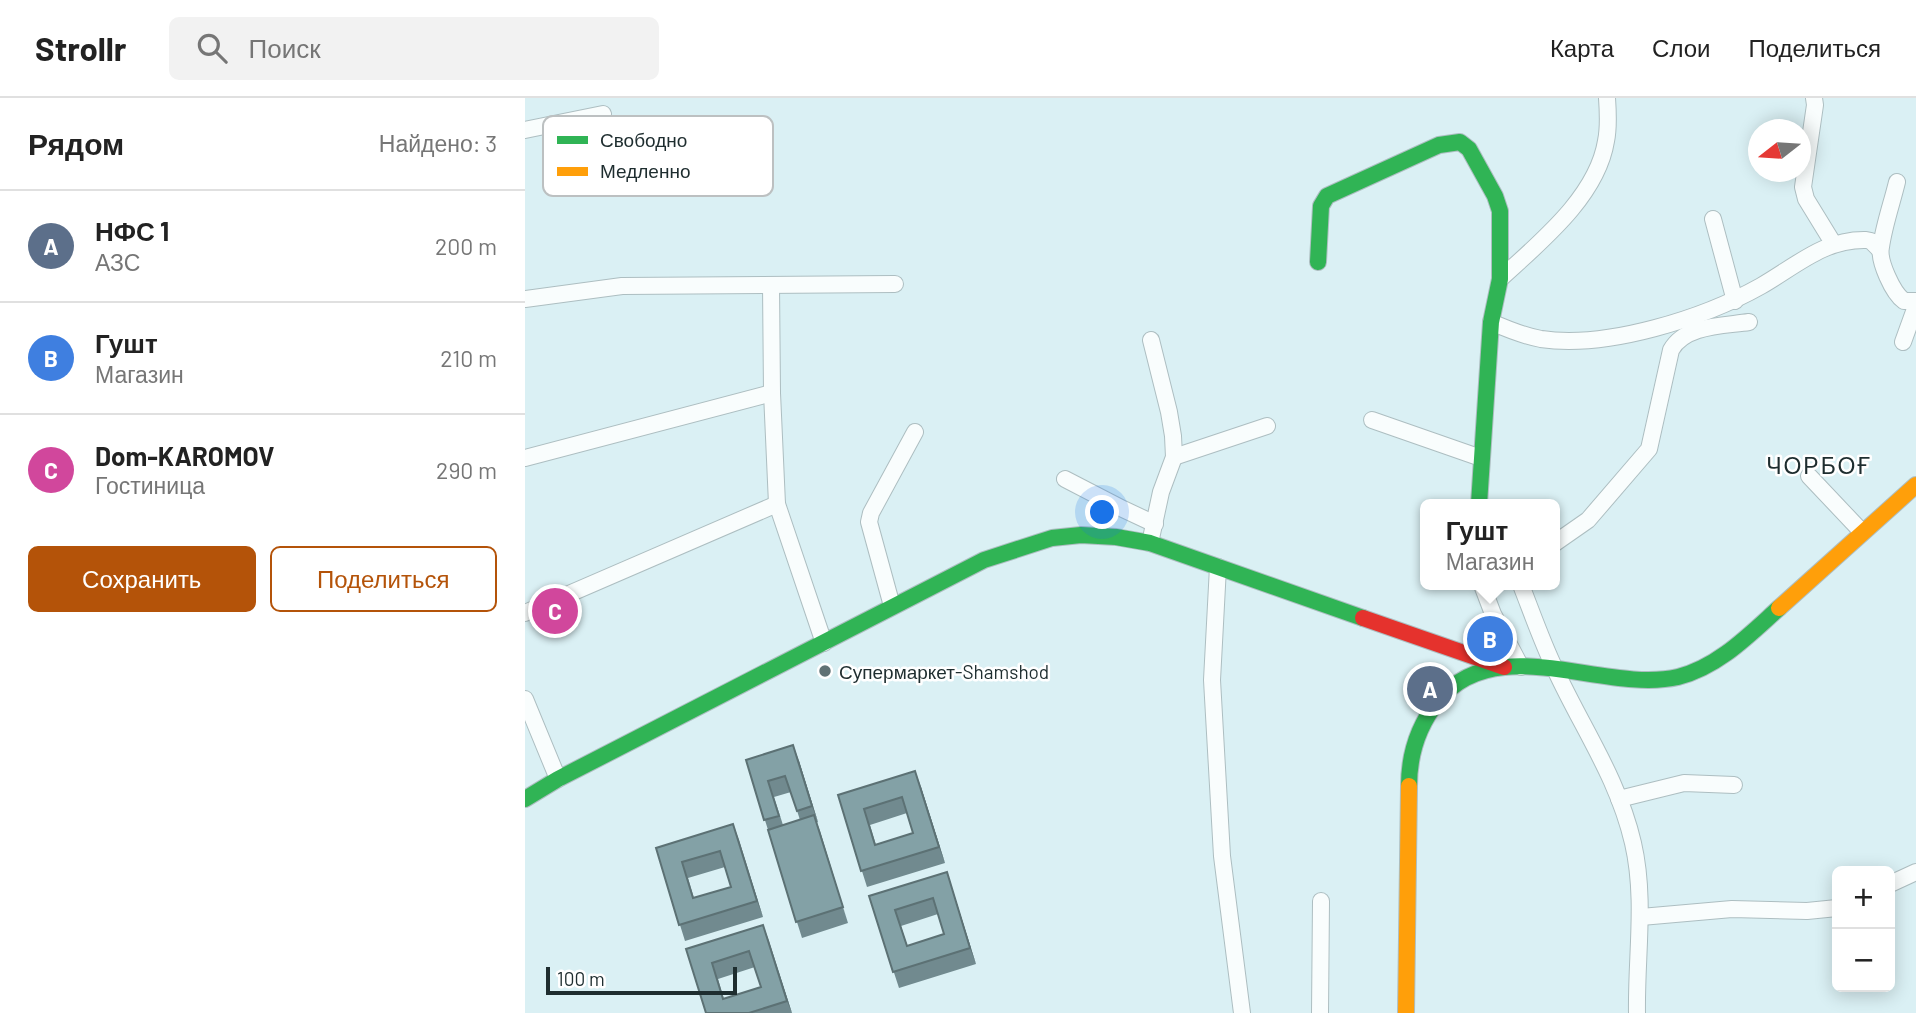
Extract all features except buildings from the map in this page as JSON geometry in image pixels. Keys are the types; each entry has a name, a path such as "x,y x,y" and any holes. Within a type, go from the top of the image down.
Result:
{"street":[{"path":"1500,279 1548,235 1588,188 1607,140 1607,98"},
{"path":"1814,98 1803,187 1807,199 1833,243"},
{"path":"593,116 603,114"},
{"path":"525,130 543,126"},
{"path":"1318,262 1321,206 1327,196 1439,145 1460,142 1469,149 1495,196 1500,211 1500,279 1491,323 1479,499"},
{"path":"1880,250 1897,182"},
{"path":"1713,219 1735,301"},
{"path":"1491,323 1543,339 1617,337 1735,301 1833,243 1866,240 1880,250 1887,275 1897,295 1904,301 1916,303 1903,342"},
{"path":"525,299 622,286 895,284"},
{"path":"771,285 777,504 824,643"},
{"path":"1560,540 1588,520 1649,449 1671,350 1676,341 1696,331 1749,322"},
{"path":"1150,543 1161,492 1174,457 1169,412 1151,340"},
{"path":"525,458 772,393"},
{"path":"1372,421 1481,458"},
{"path":"1174,457 1267,426"},
{"path":"893,606 869,523 871,513 915,432"},
{"path":"1809,476 1862,532"},
{"path":"1066,479 1155,524"},
{"path":"1406,1013 1409,761 1416,735 1429,710 1445,691 1459,680 1513,667 1554,668 1627,680 1655,681 1677,678 1698,670 1740,642 1916,485"},
{"path":"525,613 777,504"},
{"path":"525,799 558,779 984,560 1027,543 1062,537 1096,535 1150,543 1513,667"},
{"path":"1218,567 1212,680 1222,856 1242,1013"},
{"path":"1484,590 1513,667"},
{"path":"1523,590 1554,668 1598,749 1619,799 1633,843 1641,916 1637,1013"},
{"path":"525,699 558,779"},
{"path":"1619,799 1684,783 1734,785"},
{"path":"1895,881 1916,872"},
{"path":"1320,1013 1321,901"},
{"path":"1641,916 1732,909 1807,911 1832,908"}],"traffic: fast":[{"path":"1318,262 1321,206 1327,196 1439,145 1460,142 1469,149 1495,196 1500,211 1500,279 1491,322 1479,499"},
{"path":"525,799 558,779 984,560 1052,538 1081,535 1150,543 1363,618"},
{"path":"1409,786 1413,752 1420,730 1438,701 1462,680 1489,669 1520,666 1617,678 1649,680 1678,677 1720,658 1779,608"}],"traffic: slow":[{"path":"1779,608 1916,485"},
{"path":"1406,1013 1409,786"}],"traffic: jam":[{"path":"1363,618 1504,667"}],"place":[{"name":"Dom-KAROMOV","path":"555,611"},
{"name":"Гушт","path":"1490,639"},
{"name":"Супермаркет-Shamshod","path":"825,671"},
{"name":"НФС 1","path":"1430,689"}],"district":[{"name":"ЧОРБОҒ","path":"1819,465"}]}
